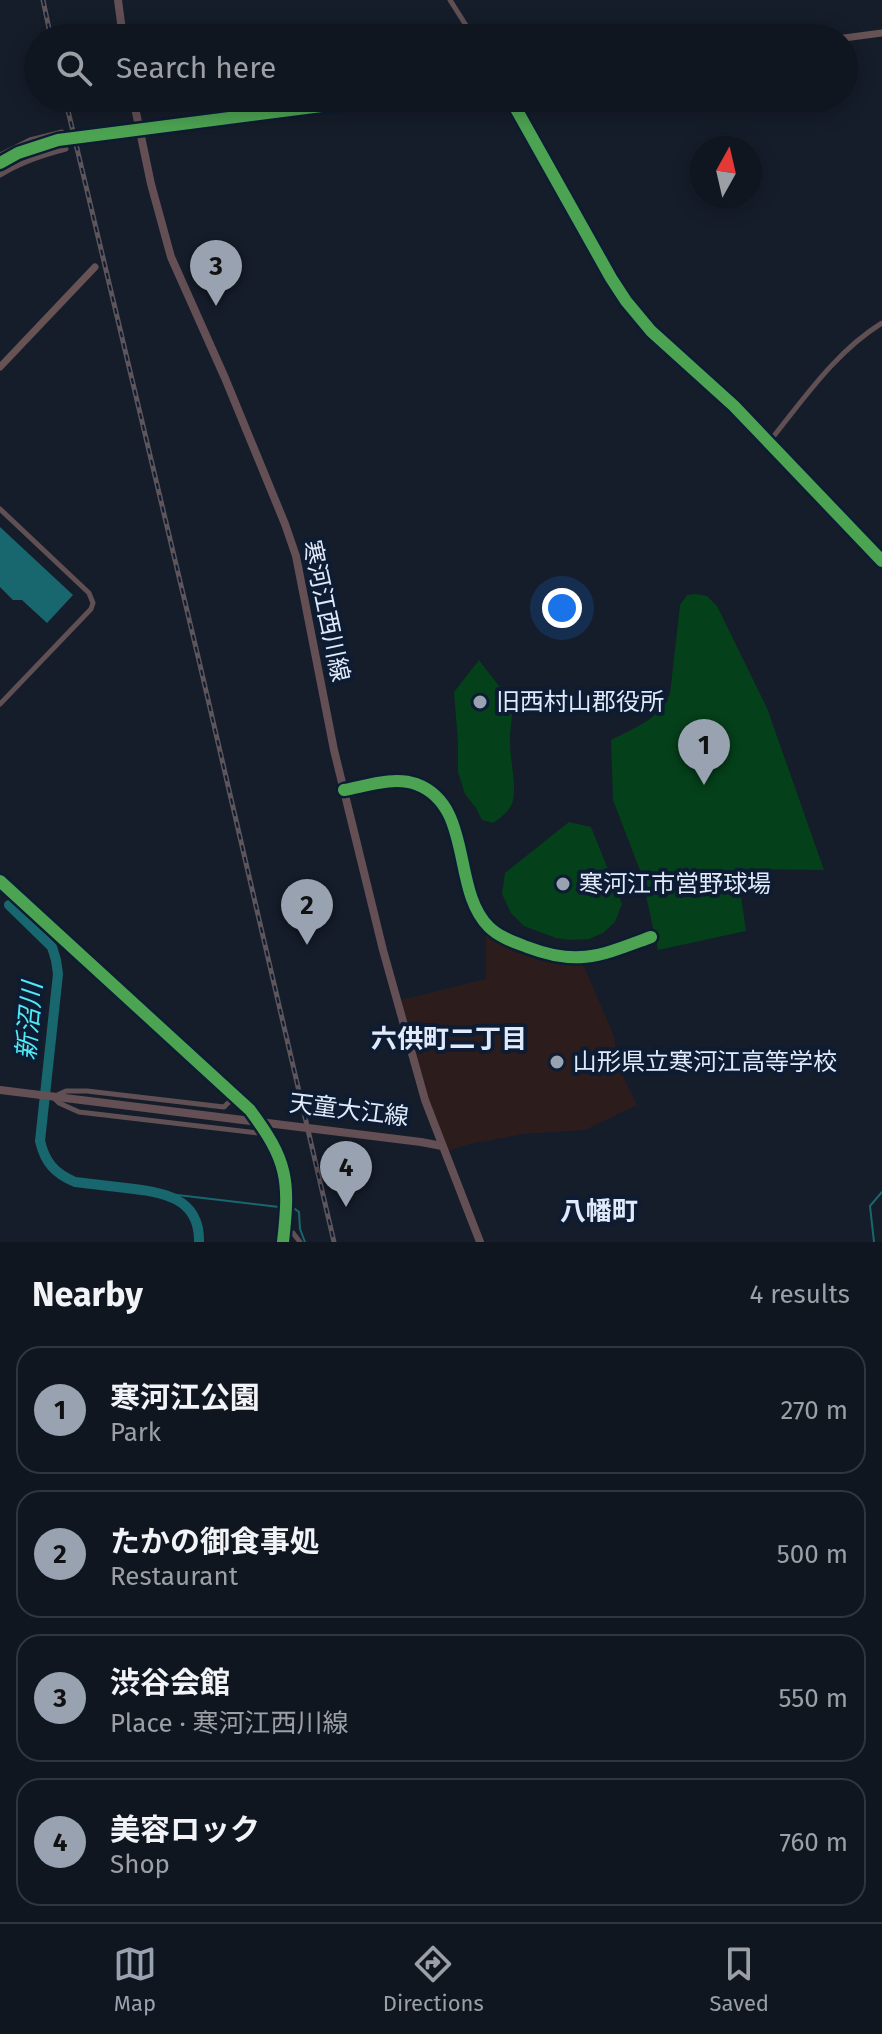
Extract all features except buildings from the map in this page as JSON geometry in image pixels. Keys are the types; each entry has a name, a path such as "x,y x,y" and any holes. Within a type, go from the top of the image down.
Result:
{"main road":[{"path":"118,0 121,24"},
{"name":"寒河江西川線","path":"135,112 171,257 225,378 296,556 334,750 397,1001 425,1100 442,1146"},
{"name":"天童大江線","path":"0,1090 442,1146"},
{"path":"442,1146 480,1242"}],"street":[{"path":"450,0 465,24"},
{"path":"858,36 882,33"},
{"path":"0,163 18,153 58,140 282,112"},
{"path":"518,112 626,301 651,331 734,406 882,561"},
{"path":"0,155 30,140 62,132"},
{"path":"0,175 38,156 66,149"},
{"path":"0,367 95,267"},
{"path":"769,442 831,366 853,344 882,323"},
{"path":"0,509 89,593 93,603 91,609 0,704"},
{"path":"344,790 404,781 431,792 451,820 476,908 491,929 501,936 551,956 570,959 600,954 651,937"},
{"path":"0,881 250,1110 268,1134 285,1173 287,1196 283,1242"},
{"path":"47,1096 66,1091 87,1091 224,1107 235,1096"},
{"path":"47,1096 79,1112 268,1134"},
{"path":"284,1232 293,1233 300,1242"}],"shaded area":[{"path":"0,527 73,595 47,623 22,600 13,600 0,587"},
{"path":"687,595 707,596 717,606 767,708 824,870 737,869 746,931 658,950 641,873 613,800 611,740 645,722 665,703 670,694 680,605"},
{"path":"479,660 504,694 512,715 513,800 503,816 493,823 482,820 465,794 458,772 454,692"},
{"path":"569,822 591,827 622,904 615,922 603,933 589,939 556,938 524,926 511,913 502,894 505,873"},
{"name":"山形県立寒河江高等学校","path":"486,934 500,944 536,958 562,964 582,962 614,1036 624,1079 637,1105 585,1130 523,1134 445,1152 397,1001 486,979"}],"waterway":[{"name":"新沼川","path":"9,905 52,947 56,960 58,974 40,1141 48,1161 61,1175 75,1182 153,1192 176,1200 193,1215 199,1242"},
{"path":"874,1242 870,1206 882,1192"},
{"path":"169,1194 279,1207"},
{"path":"295,1209 299,1212 305,1242"}],"railway":[{"path":"43,0 48,24"},
{"path":"68,112 334,1242"}],"cycle path":[{"path":"0,163 18,153 58,140 275,112"},
{"path":"518,112 626,301 651,331 734,406 882,561"},
{"path":"344,790 399,781 416,784 434,795 447,810 455,829 477,911 489,927 507,939 545,953 576,957 604,953 651,937"},
{"path":"0,881 250,1110 272,1143 283,1172 286,1186 283,1242"}],"place":[{"name":"渋谷会館","path":"216,306"},
{"name":"旧西村山郡役所","path":"480,702"},
{"name":"寒河江公園","path":"704,785"},
{"name":"寒河江市営野球場","path":"563,884"},
{"name":"たかの御食事処","path":"307,945"},
{"name":"山形県立寒河江高等学校","path":"557,1062"},
{"name":"美容ロック","path":"346,1207"}],"district":[{"name":"六供町二丁目","path":"449,1039"},
{"name":"八幡町","path":"599,1211"}]}
